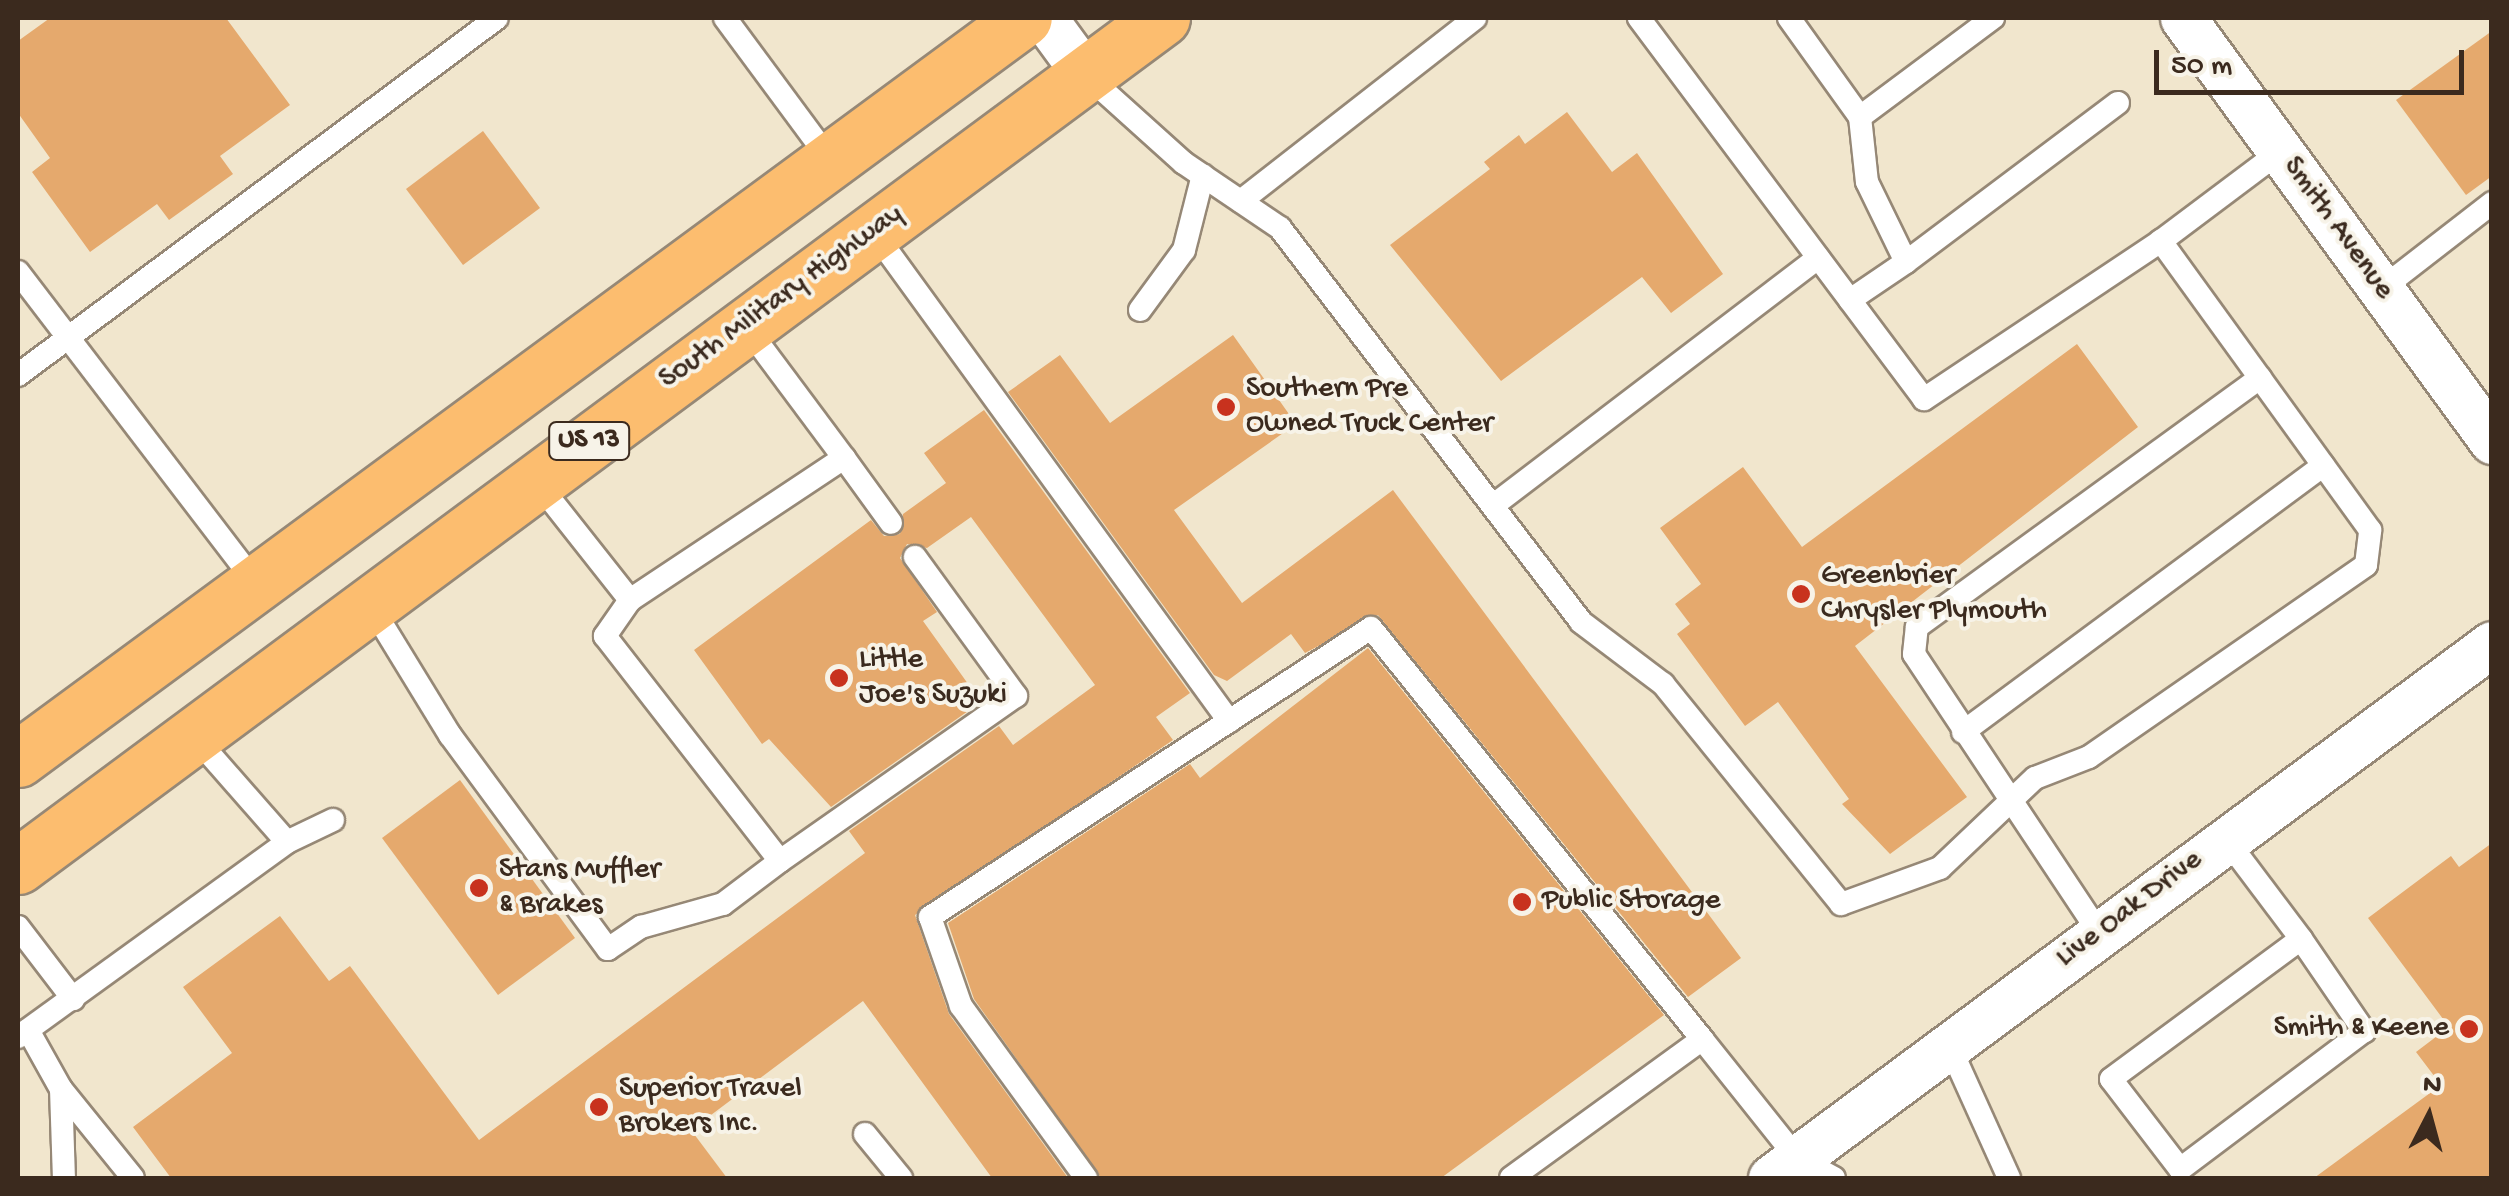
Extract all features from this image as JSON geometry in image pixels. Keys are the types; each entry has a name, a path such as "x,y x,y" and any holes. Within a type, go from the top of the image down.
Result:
{"main road":[{"name":"US 13","path":"18,759 1024,18"},
{"name":"South Military Highway","path":"18,866 1162,18"}],"street":[{"path":"1044,18 1085,74"},
{"name":"Smith Avenue","path":"2182,18 2492,441"},
{"name":"Live Oak Drive","path":"1801,1172 1950,1046 2225,838 2492,644"}],"lane":[{"path":"18,375 498,18"},
{"path":"725,18 830,160"},
{"path":"1241,200 1475,18"},
{"path":"1639,18 1924,400 2161,241 2280,151"},
{"path":"1789,18 1860,116 1867,182 1906,262"},
{"path":"1860,116 1994,18"},
{"path":"1085,74 1203,175 1280,228 1495,504 1581,622 1663,684 1841,904 1940,868 2009,804 2366,565 2370,530 2161,241"},
{"path":"1850,300 2118,103"},
{"path":"1140,310 1184,250 1203,175"},
{"path":"2380,290 2492,203"},
{"path":"873,231 1228,721"},
{"path":"1495,504 1818,258"},
{"path":"18,272 256,583"},
{"path":"745,325 891,523"},
{"path":"2100,934 2009,804 1914,654 1917,627 2260,378"},
{"path":"780,861 605,636 630,600 844,458"},
{"path":"1963,732 2324,466"},
{"path":"536,480 630,600"},
{"path":"370,603 450,735 608,949 641,927 722,904 1016,696 915,557"},
{"path":"1086,1178 960,1006 930,917 1370,628 1702,1039 1801,1172"},
{"path":"193,735 287,842"},
{"path":"134,1178 61,1089 22,1033 287,842 333,820"},
{"path":"2225,838 2301,939 2364,1031 2180,1169 2111,1079 2301,939"},
{"path":"18,927 73,999"},
{"path":"1511,1178 1702,1039"},
{"path":"1950,1046 2009,1178"},
{"path":"61,1089 64,1178"},
{"path":"866,1134 901,1178"}],"building":[{"path":"50,18 226,18 290,105 220,156 233,174 169,220 157,204 90,252 32,172 50,158 18,113 18,41"},
{"path":"2492,31 2492,176 2466,195 2396,100"},
{"path":"1567,112 1612,172 1637,153 1723,274 1671,313 1642,277 1501,381 1390,245 1490,169 1484,162 1519,135 1525,144"},
{"path":"483,131 540,208 463,265 406,189"},
{"path":"1233,335 1296,424 1174,510 1242,603 1393,490 1741,958 1688,997 1378,615 1305,653 1291,634 1227,681 1214,675 1008,392 1060,355 1110,423"},
{"name":"Greenbrier Chrysler Plymouth","path":"2077,344 2138,427 1855,646 1967,797 1890,854 1842,804 1849,799 1778,702 1745,726 1677,634 1690,624 1675,604 1701,584 1660,528 1743,467 1802,547"},
{"path":"984,410 1190,693 1156,717 1173,740 915,915 949,1014 1068,1178 992,1178 863,1001 691,1130 727,1178 171,1178 133,1127 232,1053 183,987 280,916 329,981 350,966 479,1140 865,853 849,831 999,726 1013,745 1095,685 971,517 927,548 907,544 900,558 937,612 923,621 981,702 831,807 769,739 762,744 694,650 871,520 884,536 900,534 903,514 946,483 924,453"},
{"path":"1368,648 1664,1015 1441,1178 1101,1178 974,999 948,923 1190,764 1200,778"},
{"name":"Stans Muffler & Brakes","path":"460,780 575,938 498,995 382,838"},
{"name":"Smith & Keene","path":"2492,843 2492,1178 2314,1178 2441,1085 2416,1052 2449,1027 2368,918 2451,856 2459,867"}],"place":[{"name":"Southern Pre Owned Truck Center","path":"1226,407"},
{"name":"Greenbrier Chrysler Plymouth","path":"1801,594"},
{"name":"Little Joe's Suzuki","path":"839,678"},
{"name":"Stans Muffler & Brakes","path":"479,888"},
{"name":"Public Storage","path":"1522,902"},
{"name":"Smith & Keene","path":"2469,1029"},
{"name":"Superior Travel Brokers Inc.","path":"599,1107"}]}
